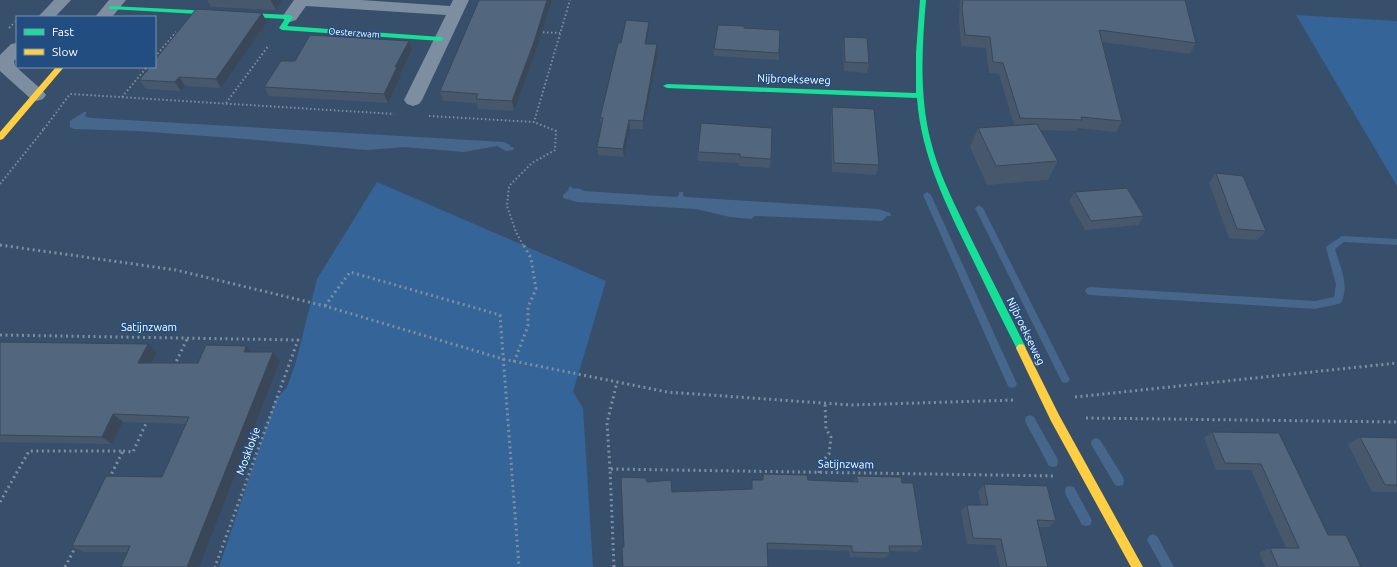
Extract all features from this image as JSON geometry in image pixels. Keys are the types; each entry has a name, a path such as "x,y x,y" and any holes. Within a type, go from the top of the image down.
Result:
{"street":[{"path":"47,16 63,0"},
{"name":"Nijbroekseweg","path":"923,0 919,38 920,96 934,165 948,198 1055,418 1137,567"},
{"path":"286,22 301,1 458,5 413,100"},
{"name":"Oesterzwam","path":"111,8 286,22 441,39"},
{"path":"16,49 5,60 7,68 36,95"},
{"path":"0,137 59,68"},
{"name":"Nijbroekseweg","path":"667,86 920,96"}],"path":[{"path":"534,122 570,0"},
{"path":"226,104 286,22"},
{"path":"538,32 560,33"},
{"path":"122,98 146,68"},
{"path":"44,129 70,94 397,114"},
{"path":"428,116 534,122 556,131 556,150 532,163 509,186 507,206 516,232 531,258 536,289 528,307 528,326 514,362"},
{"path":"0,245 176,270 325,306 514,362 667,392 851,405 1047,400 1397,363"},
{"path":"325,306 350,272 500,315 519,567"},
{"name":"Satijnzwam","path":"0,335 298,340"},
{"path":"171,373 188,337"},
{"name":"Mosklokje","path":"215,567 298,340"},
{"path":"614,567 607,423 617,382"},
{"path":"819,473 820,464 829,454 831,437 826,429 825,403"},
{"path":"0,502 29,451 133,452 150,416"},
{"path":"1055,418 1397,422"},
{"path":"106,485 123,451"},
{"name":"Satijnzwam","path":"610,469 1087,476"},
{"path":"65,567 79,540"}],"shaded area":[{"path":"1296,15 1397,21 1397,186"},
{"path":"84,112 87,112 85,115 86,117 92,118 504,142 510,145 510,147 514,147 513,150 506,151 497,146 464,152 405,147 366,150 137,131 74,129 70,127 70,121"},
{"path":"377,182 606,281 573,392 583,408 593,567 219,567 275,401 287,387 295,365 317,279"},
{"path":"571,186 573,189 578,188 584,191 676,197 679,195 679,192 683,192 683,196 686,197 878,209 890,213 891,216 887,216 882,221 755,216 751,219 730,217 696,209 577,202 563,198 563,195"}],"building":[{"path":"479,0 547,0 534,42 512,101 476,99 478,94 440,91"},
{"path":"963,0 1185,0 1196,43 1099,30 1122,121 1081,117 1082,120 1020,118 1003,63 993,62 990,37 965,35 962,8"},
{"path":"196,9 262,13 216,79 179,77 175,82 139,80 149,68 156,68 156,59"},
{"path":"626,20 649,22 645,44 657,44 643,121 629,120 623,149 597,147 603,118 600,118 618,43 621,43"},
{"path":"718,25 780,30 779,53 714,49"},
{"path":"310,35 409,41 395,67 397,67 384,94 264,87 281,61 295,61"},
{"path":"844,37 867,38 869,63 845,62"},
{"path":"832,107 874,109 879,165 834,163"},
{"path":"701,123 772,128 771,159 740,157 740,154 698,152"},
{"path":"1037,124 1058,161 996,166 978,128"},
{"path":"1216,173 1243,176 1266,231 1237,229"},
{"path":"1127,188 1144,216 1091,221 1075,192"},
{"path":"0,342 148,344 138,363 198,363 206,345 246,346 244,352 273,352 187,567 121,567 130,546 72,546 106,476 162,477 189,417 113,414 102,437 0,435"},
{"path":"1212,432 1279,433 1328,535 1346,535 1361,567 1278,567 1270,548 1299,548 1261,464 1225,463"},
{"path":"1360,437 1397,438 1397,485 1385,485"},
{"path":"763,474 807,475 808,480 858,482 856,476 901,477 902,483 913,483 923,546 889,546 890,553 852,552 852,546 767,543 768,567 623,567 622,547 624,547 621,477 646,478 647,482 671,480 672,492 752,489 752,480 763,480"},
{"path":"984,484 1047,486 1056,521 1037,520 1048,567 1007,567 1001,539 973,538 967,505 988,505"}],"waterway":[{"path":"927,195 1012,384"},
{"path":"979,208 1065,379"},
{"path":"1090,291 1315,305 1338,300 1341,284 1330,248 1342,239 1397,242"},
{"path":"1030,420 1053,462"},
{"path":"1096,443 1119,481"},
{"path":"1070,491 1086,521"},
{"path":"1153,540 1168,567"}],"traffic: fast":[{"path":"923,0 919,71 923,125 927,142 952,207 1021,348"},
{"path":"111,8 290,17 282,28 441,39"},
{"path":"667,86 920,96"}],"traffic: slow":[{"path":"0,137 59,68"},
{"path":"1021,348 1055,418 1137,567"}]}
